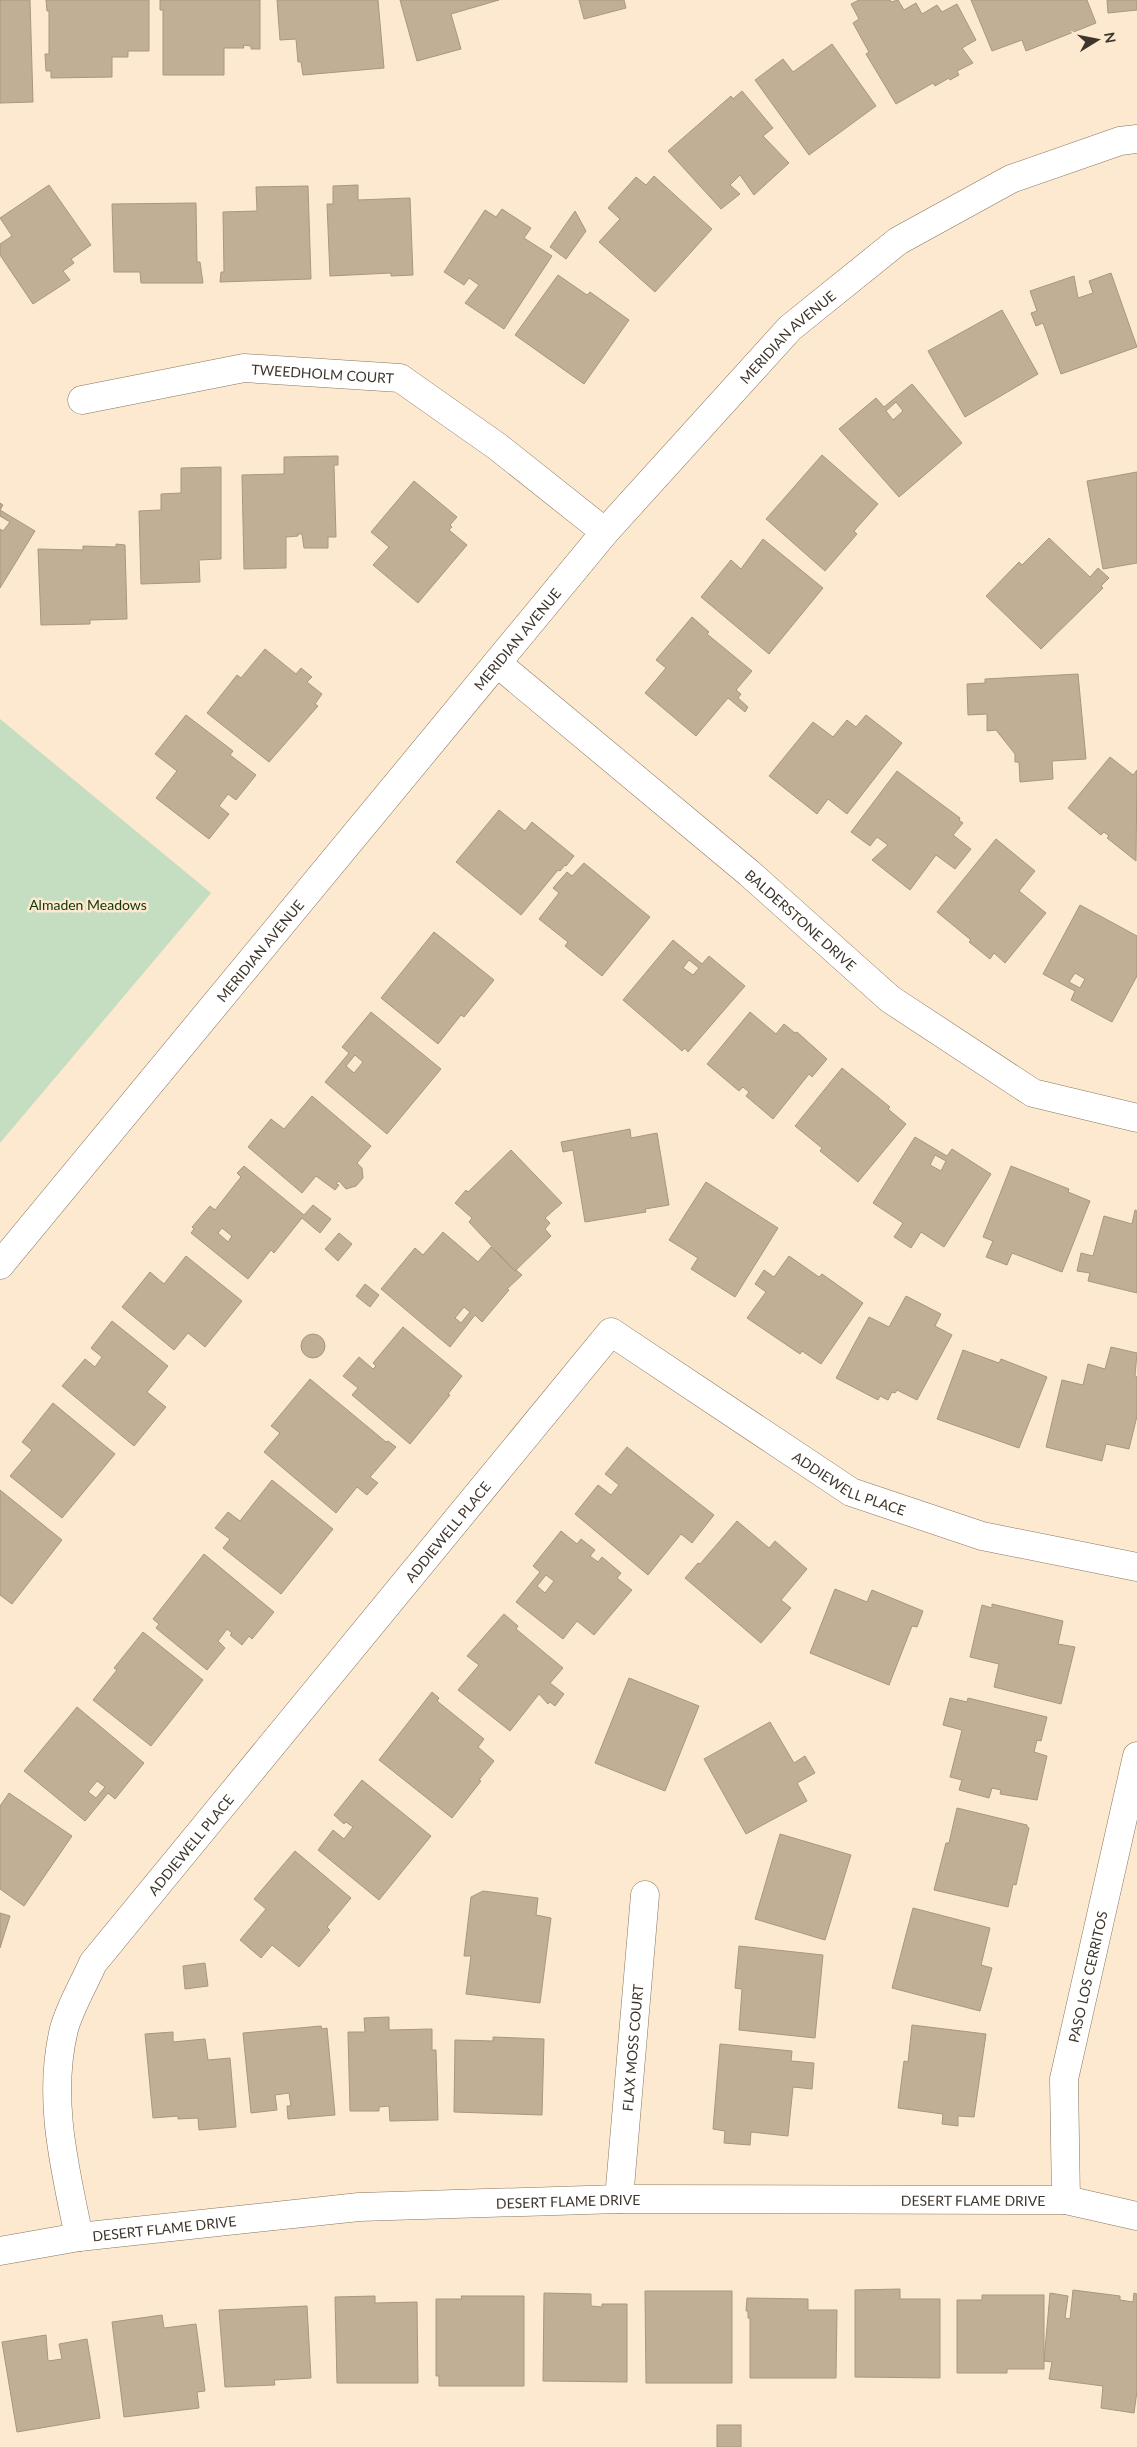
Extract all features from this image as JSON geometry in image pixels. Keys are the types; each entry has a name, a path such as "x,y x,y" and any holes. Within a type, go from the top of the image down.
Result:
{"street":[{"name":"MERIDIAN AVENUE","path":"0,1265 605,532 790,328 898,241 1011,180 1120,141 1137,138"},
{"name":"TWEEDHOLM COURT","path":"82,400 244,368 400,378 498,447 605,532"},
{"name":"BALDERSTONE DRIVE","path":"497,663 749,873 890,999 1033,1093 1137,1118"},
{"name":"ADDIEWELL PLACE","path":"79,2237 62,2158 56,2095 64,2029 93,1963 611,1332 851,1492 982,1536 1137,1568"},
{"name":"PASO LOS CERRITOS","path":"1066,2200 1064,2079 1137,1756"},
{"name":"FLAX MOSS COURT","path":"619,2199 645,1896"},
{"name":"DESERT FLAME DRIVE","path":"0,2251 79,2237 359,2206 619,2199 1066,2200 1137,2216"}],"green space":[{"name":"Almaden Meadows","path":"0,719 211,893 0,1143"}],"building":[{"path":"0,0 30,0 33,102 0,103"},
{"path":"46,0 149,0 149,51 128,51 128,57 112,57 112,77 51,78 51,71 46,71 45,54 49,54 49,11 47,11"},
{"path":"160,0 260,0 260,49 251,49 251,46 243,45 244,48 224,48 224,75 163,75 163,10 160,10"},
{"path":"277,0 378,0 384,68 303,75 301,62 298,62 296,39 280,40"},
{"path":"400,0 499,0 451,14 461,49 417,61"},
{"path":"579,0 624,0 626,8 584,19"},
{"path":"859,0 890,0 891,2 898,0 904,10 916,3 922,14 937,5 942,12 957,4 976,40 962,48 973,63 957,71 959,75 950,80 949,78 935,86 933,83 896,104 866,54 869,52 853,23 859,19 851,4"},
{"path":"971,0 1087,0 1096,23 1026,51 1022,40 992,51"},
{"path":"1107,0 1137,0 1137,10 1108,13"},
{"path":"832,44 876,106 809,155 755,80 783,59 793,72"},
{"path":"742,91 773,128 763,136 789,163 754,195 740,175 730,185 740,194 721,209 668,151 731,96 733,99"},
{"path":"654,176 712,229 655,292 599,242 620,219 608,208 636,177 646,185"},
{"path":"49,185 91,245 71,259 74,263 63,271 70,280 33,304 0,255 0,244 12,236 0,218"},
{"path":"358,185 358,200 410,198 413,275 391,276 391,273 330,276 327,204 333,204 333,186"},
{"path":"308,186 311,279 220,282 221,272 224,272 223,212 257,211 256,187"},
{"path":"196,203 197,262 200,262 203,283 141,283 140,272 114,272 112,204"},
{"path":"502,209 531,228 524,238 552,256 504,329 465,303 479,285 469,278 464,285 444,272 485,210 496,217"},
{"path":"575,211 586,231 566,259 550,247"},
{"path":"1111,273 1137,347 1061,374 1043,323 1036,326 1031,313 1037,311 1030,291 1074,276 1078,298 1093,293 1089,281"},
{"path":"558,275 587,295 590,292 629,320 584,384 515,335"},
{"path":"1002,310 1038,374 965,417 928,351"},
{"path":"912,384 962,443 899,497 839,429 876,398 884,407","holes":["896,402 903,411 893,420 886,411"]},
{"path":"822,455 878,504 854,531 857,534 825,571 766,519"},
{"path":"338,456 338,465 334,465 336,537 328,537 328,548 304,548 302,534 286,537 286,568 244,569 242,475 284,474 284,457"},
{"path":"221,467 221,559 199,560 200,582 141,584 139,511 161,510 161,494 181,493 181,468"},
{"path":"1137,472 1137,563 1103,569 1087,481"},
{"path":"414,481 457,517 450,525 452,527 449,530 467,545 418,603 373,565 389,547 371,532"},
{"path":"0,510 35,531 0,588 0,529 3,531 10,522 0,516"},
{"path":"1049,538 1090,577 1098,568 1109,578 1101,586 1103,588 1041,649 986,596 1019,562 1022,565"},
{"path":"763,539 823,588 769,654 701,597 731,560 741,569"},
{"path":"116,544 125,545 127,619 90,620 90,624 41,625 38,549 83,550 83,546 116,547"},
{"path":"692,617 709,632 707,634 752,671 736,690 741,694 738,698 748,707 745,712 728,698 696,736 645,693 666,668 656,660"},
{"path":"265,649 296,674 301,668 312,677 307,682 322,694 315,704 318,706 269,762 207,713 237,675 241,678"},
{"path":"1078,674 1086,759 1052,761 1053,779 1020,782 1019,762 1015,762 1015,754 996,730 987,731 987,714 968,715 967,684 985,683 985,679"},
{"path":"186,715 233,751 230,755 256,775 236,800 228,794 219,806 229,814 209,839 156,798 177,771 155,754"},
{"path":"866,715 902,743 847,814 828,799 817,814 769,776 813,722 833,737 847,720 856,727"},
{"path":"1110,757 1133,775 1137,770 1136,861 1107,838 1109,836 1104,832 1101,835 1068,808"},
{"path":"897,771 960,818 959,820 963,823 953,835 971,849 955,869 936,855 910,890 872,860 888,845 877,837 870,846 851,832"},
{"path":"499,810 525,831 532,822 574,856 566,866 560,871 558,870 521,915 456,862"},
{"path":"996,839 1035,871 1019,891 1046,913 1005,963 994,953 990,959 969,942 971,940 937,912"},
{"path":"584,863 650,917 602,976 565,946 568,942 539,919 559,893 553,888 567,872 572,876"},
{"path":"1080,905 1137,936 1137,976 1112,1022 1071,1000 1075,991 1043,974","holes":["1075,973 1085,979 1080,988 1069,982"]},
{"path":"434,932 494,980 464,1017 461,1015 438,1044 381,998"},
{"path":"673,940 702,964 709,956 745,986 688,1052 685,1048 682,1051 623,1000","holes":["689,960 699,968 693,975 683,968"]},
{"path":"371,1012 441,1069 387,1134 325,1082 349,1053 342,1047","holes":["355,1055 363,1062 354,1073 346,1066"]},
{"path":"750,1012 776,1034 784,1024 795,1033 797,1032 827,1059 812,1077 809,1074 773,1119 746,1096 749,1092 743,1087 739,1091 707,1064"},
{"path":"842,1068 890,1107 888,1109 906,1124 858,1182 820,1151 822,1148 795,1126"},
{"path":"312,1096 371,1146 357,1163 362,1168 363,1178 356,1186 346,1189 339,1181 336,1184 339,1185 335,1190 316,1176 302,1193 248,1147 271,1119 284,1129"},
{"path":"630,1129 631,1138 657,1133 669,1205 645,1209 646,1212 585,1222 573,1150 563,1152 561,1142"},
{"path":"915,1137 947,1156 952,1149 991,1174 944,1247 921,1232 911,1248 894,1237 903,1223 873,1203","holes":["935,1155 946,1161 941,1171 930,1165"]},
{"path":"511,1150 562,1203 545,1218 550,1223 545,1229 551,1236 515,1271 469,1222 472,1218 455,1203 466,1190 468,1192"},
{"path":"244,1166 304,1215 313,1205 331,1219 320,1233 302,1218 274,1253 271,1250 248,1279 191,1233 194,1229 192,1227 210,1206 215,1210 241,1177 237,1173","holes":["222,1228 232,1236 228,1242 218,1233"]},
{"path":"1011,1166 1069,1189 1068,1192 1090,1201 1062,1272 1012,1253 1007,1265 986,1257 993,1241 983,1237"},
{"path":"706,1182 778,1228 735,1297 691,1269 698,1258 669,1240"},
{"path":"1135,1210 1137,1211 1137,1293 1088,1281 1090,1273 1077,1271 1081,1253 1093,1256 1104,1216 1132,1224"},
{"path":"443,1232 478,1262 491,1247 515,1271 522,1275 507,1289 509,1290 482,1322 475,1315 450,1347 381,1289 415,1248 423,1255","holes":["464,1307 470,1312 461,1323 455,1318"]},
{"path":"339,1233 352,1244 338,1261 325,1249"},
{"path":"186,1256 242,1301 205,1347 188,1333 174,1350 122,1307 150,1272 164,1284"},
{"path":"789,1256 819,1277 822,1274 863,1303 821,1364 802,1351 800,1354 747,1318 766,1292 755,1284 764,1270 774,1277"},
{"path":"365,1284 379,1295 370,1307 356,1296"},
{"path":"906,1296 941,1314 935,1326 952,1335 917,1400 897,1390 895,1393 892,1392 888,1400 880,1396 878,1400 836,1378 869,1317 889,1327"},
{"path":"112,1321 168,1366 147,1392 166,1407 134,1446 62,1386 85,1359 95,1367 102,1357 91,1348"},
{"path":"403,1327 462,1376 448,1394 450,1395 410,1444 352,1395 358,1388 343,1376 359,1357 373,1369 376,1366 373,1363"},
{"path":"313,1334 322,1337 325,1346 322,1355 313,1358 304,1355 301,1346 304,1337"},
{"path":"1111,1347 1137,1353 1135,1376 1137,1377 1137,1416 1129,1449 1106,1444 1102,1461 1046,1447 1062,1380 1083,1385 1088,1364 1105,1369"},
{"path":"963,1350 999,1363 1001,1359 1047,1377 1019,1448 937,1419"},
{"path":"310,1379 386,1442 388,1441 396,1447 370,1477 378,1483 367,1495 357,1487 336,1513 264,1452 280,1433 271,1426"},
{"path":"53,1403 115,1454 62,1518 10,1476 32,1450 22,1442"},
{"path":"627,1447 714,1515 692,1543 681,1534 648,1575 575,1514 598,1485 611,1495 619,1485 605,1474"},
{"path":"272,1480 333,1529 281,1594 223,1548 230,1539 215,1528 228,1512 240,1521"},
{"path":"0,1490 62,1540 12,1604 0,1595"},
{"path":"737,1521 769,1548 775,1541 807,1569 781,1600 791,1608 761,1643 685,1578 698,1563 700,1564"},
{"path":"561,1531 577,1544 581,1539 595,1550 590,1556 598,1562 602,1557 621,1573 617,1578 632,1590 594,1635 577,1621 563,1639 516,1602 540,1572 533,1566","holes":["546,1575 554,1581 545,1593 537,1586"]},
{"path":"204,1554 274,1612 252,1639 249,1636 242,1645 230,1635 232,1633 227,1629 218,1641 225,1648 207,1670 156,1628 159,1624 153,1619"},
{"path":"835,1589 867,1602 872,1590 923,1611 917,1627 912,1626 889,1685 810,1653"},
{"path":"992,1604 1063,1621 1058,1644 1075,1647 1061,1704 994,1687 999,1664 970,1657 982,1605 992,1608"},
{"path":"504,1614 518,1626 516,1629 563,1668 550,1683 564,1694 555,1706 550,1702 548,1704 539,1694 510,1731 458,1690 479,1665 467,1656"},
{"path":"143,1632 203,1680 151,1746 93,1700 117,1670 114,1668"},
{"path":"629,1678 699,1706 665,1791 595,1763"},
{"path":"432,1692 439,1698 437,1701 484,1739 478,1747 494,1761 452,1818 379,1760"},
{"path":"950,1698 967,1702 968,1698 1047,1717 1041,1741 1037,1740 1034,1752 1047,1756 1037,1800 1000,1794 1001,1790 992,1788 989,1798 959,1790 962,1780 950,1777 962,1730 943,1725"},
{"path":"77,1707 144,1763 115,1799 108,1793 85,1821 24,1771","holes":["97,1781 105,1787 96,1798 88,1792"]},
{"path":"770,1722 794,1763 805,1756 815,1773 797,1783 807,1801 746,1834 704,1759"},
{"path":"362,1780 431,1836 379,1900 318,1850 333,1830 344,1839 353,1827 346,1822 344,1824 334,1815"},
{"path":"9,1793 72,1836 24,1906 0,1889 0,1806"},
{"path":"957,1808 1027,1825 1029,1828 1016,1885 1013,1884 1008,1907 934,1890 946,1843 949,1843"},
{"path":"780,1834 851,1855 825,1940 755,1919"},
{"path":"295,1851 351,1898 327,1927 330,1930 299,1967 272,1945 261,1958 240,1940 266,1909 254,1899"},
{"path":"483,1891 538,1898 536,1915 551,1918 540,2003 466,1994 471,1956 464,1956 471,1897"},
{"path":"913,1908 990,1928 981,1965 992,1968 980,2011 892,1988"},
{"path":"0,1913 10,1916 0,1948"},
{"path":"739,1946 823,1955 815,2038 739,2030 742,1989 735,1988"},
{"path":"205,1963 208,1986 185,1989 183,1966"},
{"path":"389,2017 389,2030 432,2029 432,2050 436,2050 438,2120 390,2121 389,2106 379,2107 379,2111 350,2111 348,2032 365,2032 364,2018"},
{"path":"912,2025 986,2034 974,2117 958,2116 958,2126 942,2124 943,2114 898,2108 904,2061 908,2062"},
{"path":"321,2026 322,2029 327,2028 335,2115 288,2119 287,2106 291,2106 289,2093 275,2095 277,2110 251,2113 243,2033"},
{"path":"173,2032 173,2042 205,2039 208,2060 230,2058 236,2127 199,2130 198,2118 178,2119 178,2116 153,2118 145,2034"},
{"path":"493,2037 544,2039 542,2115 454,2112 455,2040 493,2041"},
{"path":"720,2044 792,2051 791,2061 814,2063 812,2089 793,2087 788,2136 751,2132 750,2145 724,2143 725,2131 713,2129"},
{"path":"900,2289 900,2299 940,2299 940,2378 855,2377 855,2290"},
{"path":"1073,2290 1120,2296 1120,2300 1133,2302 1134,2293 1137,2294 1137,2391 1134,2413 1101,2408 1103,2386 1049,2379 1052,2362 1044,2361 1050,2293 1068,2296 1065,2318 1070,2319"},
{"path":"645,2291 732,2291 732,2383 646,2383"},
{"path":"544,2293 591,2294 591,2306 602,2307 602,2304 627,2304 627,2382 543,2381"},
{"path":"982,2295 1044,2295 1044,2369 1007,2369 1007,2373 957,2373 957,2300 982,2300"},
{"path":"375,2296 375,2303 417,2302 418,2383 337,2383 335,2297"},
{"path":"461,2296 524,2296 524,2386 439,2386 439,2376 436,2376 436,2299 462,2299"},
{"path":"747,2298 808,2299 808,2310 837,2310 836,2378 750,2378 750,2318 748,2318 748,2311 746,2311"},
{"path":"307,2306 311,2378 274,2380 275,2385 225,2387 219,2310"},
{"path":"162,2315 164,2328 196,2324 205,2391 197,2392 199,2408 124,2417 112,2322"},
{"path":"46,2335 48,2361 62,2359 59,2344 87,2339 100,2418 17,2432 2,2342"},
{"path":"717,2425 741,2425 741,2447 717,2447"}]}
